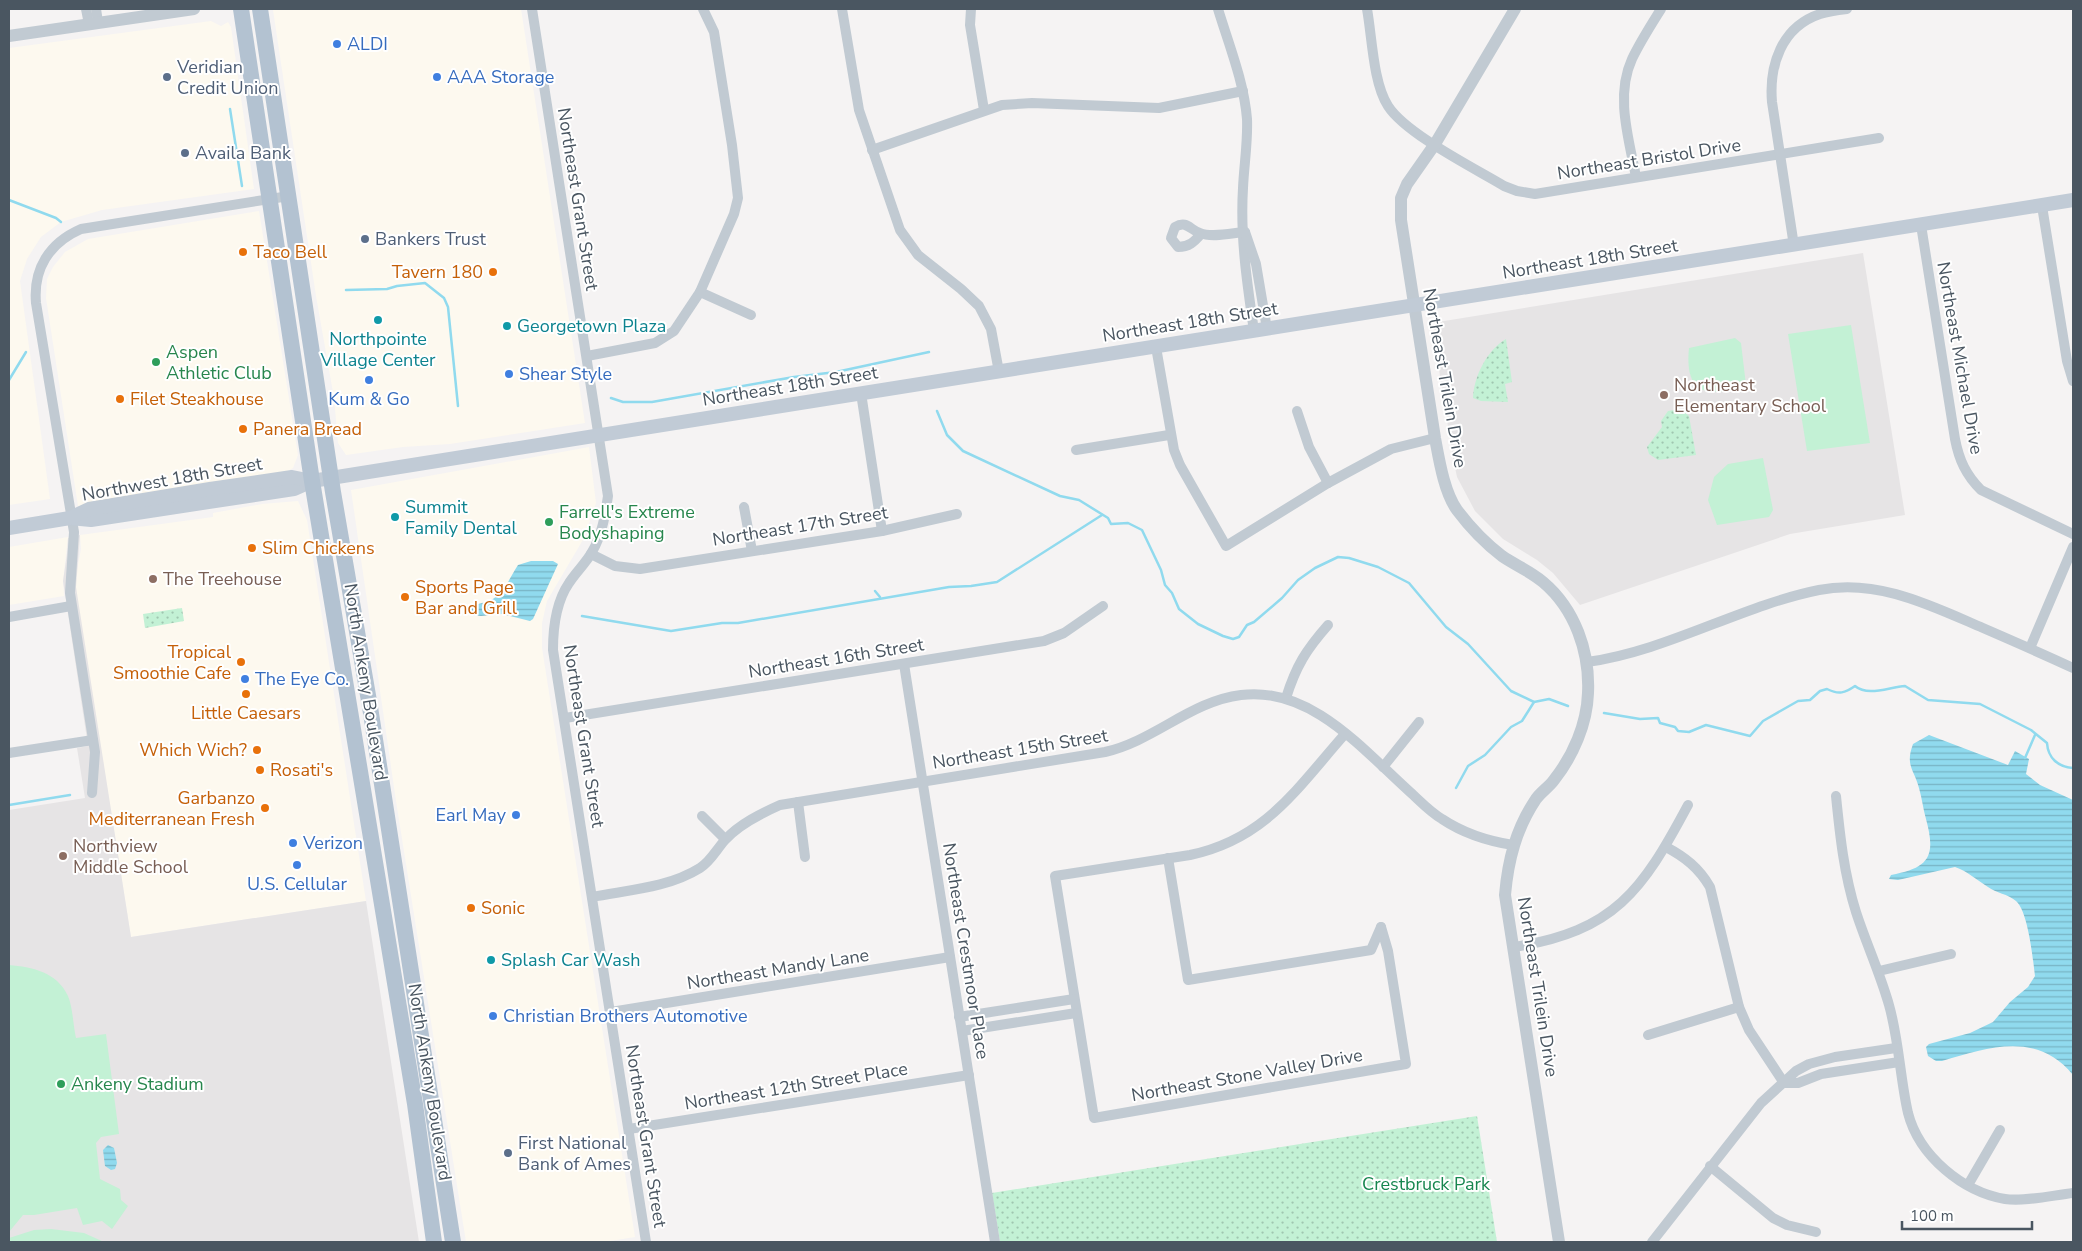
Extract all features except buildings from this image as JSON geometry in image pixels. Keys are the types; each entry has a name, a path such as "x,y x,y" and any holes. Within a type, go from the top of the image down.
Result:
{"main road":[{"name":"North Ankeny Boulevard","path":"241,9 312,480 414,1104 434,1242"},
{"name":"North Ankeny Boulevard","path":"260,9 331,478 370,708 453,1242"},
{"name":"Northeast 18th Street","path":"312,480 1794,246 2073,200"},
{"name":"Northwest 18th Street","path":"9,528 70,518 89,509 210,489 292,477 312,480"}],"street":[{"path":"86,9 94,23"},
{"path":"94,23 96,9"},
{"path":"9,36 194,9"},
{"name":"Northeast Grant Street","path":"532,9 608,496 603,525 591,554 564,592 554,626 553,650 646,1242"},
{"path":"587,356 662,340 679,326 700,292 724,242 738,198 716,42 711,23 703,9"},
{"path":"842,9 857,101 894,216 909,244 929,265 971,297 986,316 994,342 999,372"},
{"path":"971,9 970,24 984,110"},
{"path":"1218,9 1243,91 1247,140 1243,187 1244,260 1260,330"},
{"name":"Northeast Bristol Drive","path":"1367,9 1378,78 1388,106 1416,133 1517,192 1535,194 1879,138"},
{"name":"Northeast Trilein Drive","path":"1515,9 1435,144 1412,177 1401,198 1401,220 1435,438 1442,473 1456,508 1482,539 1502,556 1529,571 1561,600 1578,632 1587,662 1588,695 1583,725 1569,759 1554,781 1537,798 1513,844 1506,895 1559,1242"},
{"path":"1636,177 1625,114 1624,89 1631,60 1661,9"},
{"path":"1794,246 1770,81 1772,66 1786,40 1803,22 1820,14 1847,9"},
{"path":"872,150 1002,105 1032,103 1159,108 1243,91"},
{"path":"92,793 93,740 71,606 70,578 74,545 35,292 39,269 52,248 70,234 92,226 289,196"},
{"path":"2042,206 2067,361 2073,381"},
{"name":"Northeast Michael Drive","path":"1921,225 1958,454 1970,480 1981,490 2073,534"},
{"path":"1202,234 1245,232"},
{"path":"700,292 751,315"},
{"path":"1156,347 1170,435 1180,465 1226,546 1328,483 1391,449 1435,438"},
{"path":"861,393 882,531"},
{"path":"1297,411 1309,447 1328,483"},
{"path":"1076,450 1170,435"},
{"path":"744,507 752,551"},
{"name":"Northeast 17th Street","path":"591,554 615,566 640,569 882,531 957,514"},
{"path":"2030,648 2073,547"},
{"path":"1587,662 1620,656 1788,598 1821,590 1852,588 1886,592 1916,599 2073,668"},
{"path":"9,617 71,606"},
{"name":"Northeast 16th Street","path":"565,718 1044,641 1064,633 1103,606"},
{"path":"1286,698 1296,669 1303,656 1328,625"},
{"name":"Northeast Crestmoor Place","path":"904,664 995,1242"},
{"name":"Northeast 15th Street","path":"592,897 683,878 702,867 716,854 725,839 759,814 780,805 1115,750 1141,739 1195,709 1228,696 1259,694 1286,698 1318,713 1345,734 1441,819 1463,831 1513,844"},
{"path":"1383,767 1419,722"},
{"path":"962,1031 1076,1013 1055,876 1208,852 1226,845 1257,828 1284,804 1345,734"},
{"path":"9,753 93,740"},
{"path":"1836,796 1845,871 1856,911 1879,971 1890,1008 1909,1115 1915,1128 1933,1158 1953,1177 1986,1194 2007,1200 2073,1193"},
{"path":"798,802 805,857"},
{"path":"1514,947 1570,934 1596,922 1622,902 1646,877 1666,847 1688,806"},
{"path":"702,816 725,839"},
{"path":"1666,847 1682,856 1701,872 1710,887 1739,1007 1749,1030 1784,1083"},
{"path":"1168,858 1188,980 1371,950 1388,952 1381,927 1371,950"},
{"name":"Northeast Stone Valley Drive","path":"1076,1013 1094,1118 1406,1064 1388,952"},
{"path":"1879,971 1951,954"},
{"name":"Northeast Mandy Lane","path":"611,1012 950,957"},
{"path":"960,1017 1074,999"},
{"path":"1648,1036 1739,1007"},
{"path":"1652,1242 1761,1103 1796,1071 1809,1064 1835,1057 1896,1048"},
{"path":"1784,1083 1798,1082 1821,1074 1899,1062"},
{"name":"Northeast 12th Street Place","path":"629,1128 969,1074"},
{"path":"1968,1185 2000,1130"},
{"path":"1710,1166 1774,1218 1787,1225 1816,1232"}],"shaded area":[{"path":"521,9 585,423 450,444 403,447 346,455 338,443 334,398 316,296 273,10"},
{"path":"211,21 221,26 228,22 231,27 254,189 102,210 61,222 41,237 27,259 20,281 50,499 9,505 9,48"},
{"path":"259,211 298,455 293,468 280,476 78,506 46,298 47,279 53,267 65,252 88,239"},
{"name":"Northeast Elementary School","path":"1863,253 1905,515 1790,534 1580,605 1553,573 1537,560 1503,539 1475,511 1457,477 1453,458 1433,332 1438,322"},
{"path":"589,447 596,503 584,538 547,601 542,623 542,648 635,1237 604,1242 466,1242 396,801 351,490"},
{"path":"298,501 307,520 366,901 131,937 76,593 76,575 81,549 80,535 213,517 213,513 262,504"},
{"name":"Northview Middle School","path":"80,535 76,587 131,937 366,901 419,1242 9,1242 9,810 85,798 77,748 88,746 63,581 68,538"},
{"path":"68,537 63,581 64,596 9,605 9,547"}],"green space":[{"path":"1851,325 1870,443 1807,451 1788,334"},
{"path":"1735,338 1741,343 1746,385 1710,392 1695,384 1688,364 1689,348"},
{"path":"1506,339 1512,382 1505,384 1508,402 1481,401 1473,398 1476,381 1483,364 1493,350"},
{"path":"1681,409 1689,416 1696,455 1658,460 1649,454 1647,447 1662,427 1661,421 1668,411"},
{"path":"1763,458 1773,510 1769,517 1717,525 1708,500 1714,477 1728,464"},
{"path":"182,608 184,621 145,628 143,614"},
{"name":"Ankeny Stadium","path":"9,965 35,969 51,976 57,981 70,1001 76,1038 106,1034 119,1134 101,1137 96,1143 100,1179 120,1189 121,1200 128,1206 112,1229 102,1221 83,1225 77,1208 23,1215 9,1232"},
{"name":"Crestbruck Park","path":"1477,1116 1497,1242 1000,1242 992,1193"},
{"path":"51,1229 84,1233 104,1242 9,1242 9,1238 34,1230"}],"water":[{"path":"531,561 553,561 558,564 533,619 530,621 502,614 471,615 470,611 473,605 491,600 497,596 502,592 518,565"},
{"path":"1929,735 2008,765 2015,751 2029,759 2026,774 2040,785 2073,800 2073,1075 2059,1061 2044,1052 2028,1048 2012,1046 1995,1048 1942,1061 1936,1061 1928,1056 1926,1047 1929,1044 1970,1033 1993,1022 2010,1002 2028,987 2035,976 2027,925 2020,906 2013,899 1991,889 1968,873 1955,867 1898,880 1889,879 1891,875 1904,872 1922,864 1930,851 1929,832 1920,792 1910,763 1913,744"},
{"path":"108,1145 114,1148 117,1163 115,1169 111,1170 105,1166 103,1150"}],"waterway":[{"path":"230,109 242,186"},
{"path":"9,200 56,218 61,222"},
{"path":"346,290 387,289 425,283 444,298 448,307 458,406"},
{"path":"9,380 26,352"},
{"path":"611,398 623,402 652,402 794,377 836,372 929,352"},
{"path":"937,411 947,435 963,451 1060,496 1079,500 1108,518 1111,524 1128,523 1142,530 1161,570 1165,585 1172,593 1179,609 1198,624 1223,636 1233,639 1239,637 1247,625 1254,622 1282,598 1298,580 1315,568 1338,557 1349,558 1378,567 1409,583 1446,627 1468,644 1511,691 1534,702 1549,699 1568,706"},
{"path":"582,616 671,631 722,623 738,623 949,587 997,582 1102,515"},
{"path":"875,591 880,597"},
{"path":"1604,713 1640,719 1658,718 1660,723 1675,727 1678,731 1689,732 1706,725 1750,736 1763,721 1798,701 1810,700 1820,691 1827,689 1842,692 1855,686 1866,691 1879,691 1905,686 1928,700 1980,704 2031,730 2047,743 2049,753 2058,764 2073,768"},
{"path":"1456,788 1468,766 1485,755 1511,727 1522,721 1534,702"},
{"path":"2025,758 2035,735"},
{"path":"9,805 70,795"}],"place":[{"name":"ALDI","path":"337,44"},
{"name":"Veridian Credit Union","path":"167,77"},
{"name":"AAA Storage","path":"437,77"},
{"name":"Availa Bank","path":"185,153"},
{"name":"Bankers Trust","path":"365,239"},
{"name":"Taco Bell","path":"243,252"},
{"name":"Tavern 180","path":"493,272"},
{"name":"Northpointe Village Center","path":"378,320"},
{"name":"Georgetown Plaza","path":"507,326"},
{"name":"Aspen Athletic Club","path":"156,362"},
{"name":"Shear Style","path":"509,374"},
{"name":"Kum & Go","path":"369,380"},
{"name":"Northeast Elementary School","path":"1664,395"},
{"name":"Filet Steakhouse","path":"120,399"},
{"name":"Panera Bread","path":"243,429"},
{"name":"Summit Family Dental","path":"395,517"},
{"name":"Farrell's Extreme Bodyshaping","path":"549,522"},
{"name":"Slim Chickens","path":"252,548"},
{"name":"The Treehouse","path":"153,579"},
{"name":"Sports Page Bar and Grill","path":"405,597"},
{"name":"Tropical Smoothie Cafe","path":"241,662"},
{"name":"The Eye Co.","path":"245,679"},
{"name":"Little Caesars","path":"246,694"},
{"name":"Which Wich?","path":"257,750"},
{"name":"Rosati's","path":"260,770"},
{"name":"Garbanzo Mediterranean Fresh","path":"265,808"},
{"name":"Earl May","path":"516,815"},
{"name":"Verizon","path":"293,843"},
{"name":"Northview Middle School","path":"63,856"},
{"name":"U.S. Cellular","path":"297,865"},
{"name":"Sonic","path":"471,908"},
{"name":"Splash Car Wash","path":"491,960"},
{"name":"Christian Brothers Automotive","path":"493,1016"},
{"name":"Ankeny Stadium","path":"61,1084"},
{"name":"First National Bank of Ames","path":"508,1153"}]}
